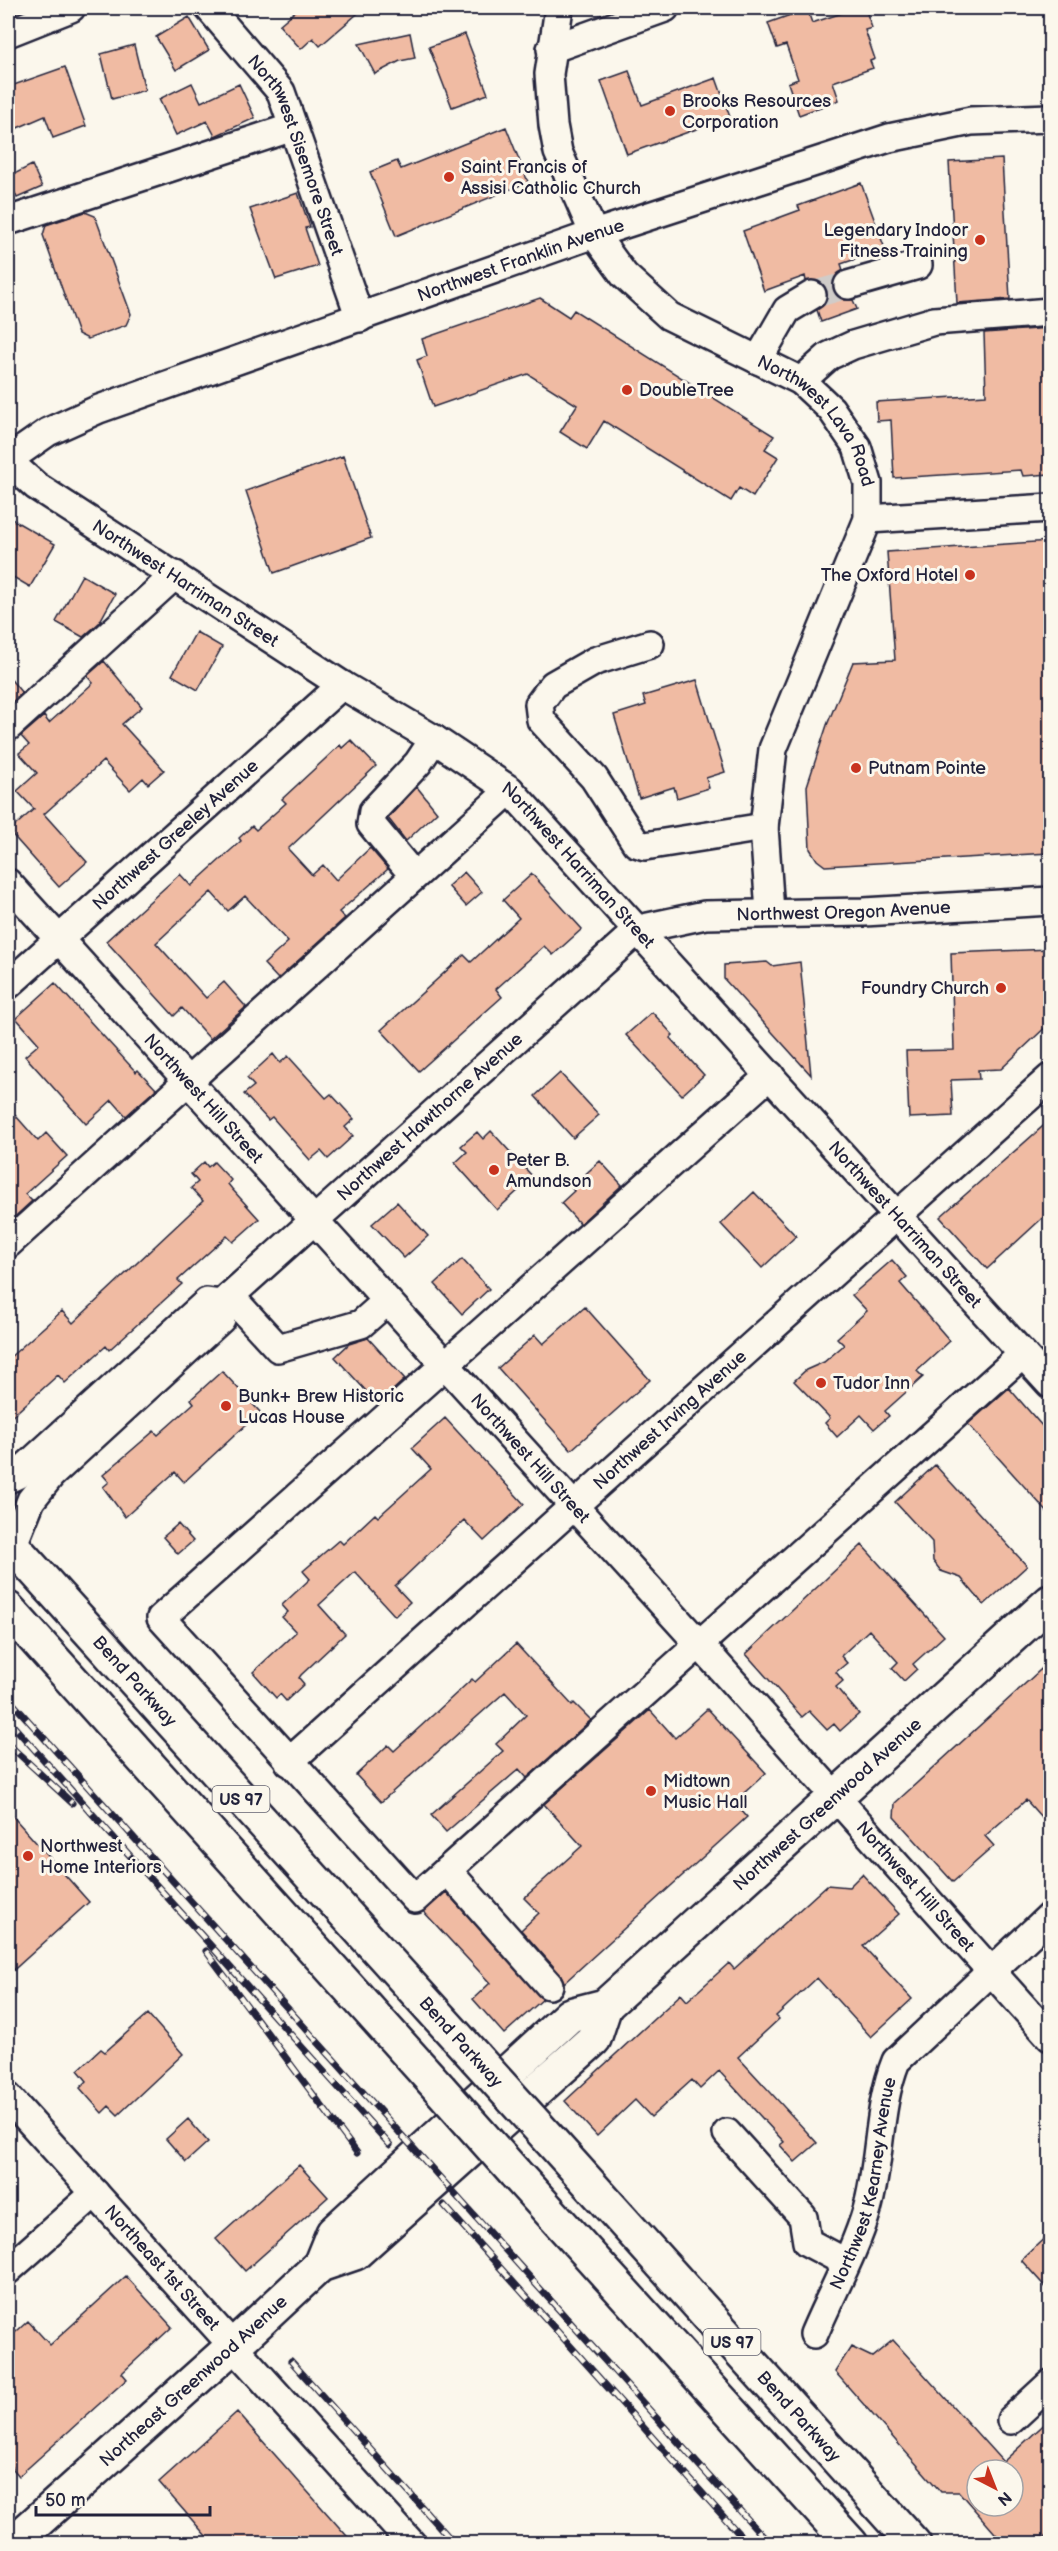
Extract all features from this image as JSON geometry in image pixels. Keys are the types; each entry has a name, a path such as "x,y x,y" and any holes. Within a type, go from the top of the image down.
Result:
{"main road":[{"name":"Bend Parkway","path":"10,1544 914,2544"},
{"name":"Northwest Greenwood Avenue","path":"456,2141 570,2015 605,2006 1050,1602"},
{"name":"US 97","path":"8,1609 851,2544"},
{"name":"Northeast Greenwood Avenue","path":"12,2544 320,2265 333,2233 456,2141"}],"street":[{"path":"8,33 71,8"},
{"name":"Northwest Sisemore Street","path":"209,8 281,92 360,318"},
{"name":"Northwest Lava Road","path":"559,8 551,49 550,98 558,152 594,234 624,275 669,316 801,381 831,409 857,447 868,483 868,519 773,749 764,827 770,912"},
{"path":"551,49 665,8"},
{"name":"Northwest Franklin Avenue","path":"8,460 48,432 99,409 594,234 889,138 971,121 1050,118"},
{"path":"8,221 293,127"},
{"path":"848,285 918,265"},
{"path":"758,360 787,310 812,295"},
{"path":"801,381 829,356 853,345 934,321 1050,312"},
{"name":"Northwest Harriman Street","path":"8,460 36,486 342,685 434,739 510,790 639,929 1050,1384"},
{"path":"868,519 1050,508"},
{"path":"8,727 175,575"},
{"path":"650,645 594,662 553,685 539,704 541,720 594,778 636,843 645,846 764,827"},
{"name":"Northwest Greeley Avenue","path":"8,985 342,685"},
{"path":"414,876 371,824 373,811 418,764 434,739"},
{"path":"8,1244 510,790"},
{"name":"Northwest Hill Street","path":"8,883 571,1506 700,1645 1050,2037"},
{"name":"Northwest Oregon Avenue","path":"639,929 705,915 864,912 1050,901"},
{"name":"Northwest Hawthorne Avenue","path":"10,1544 31,1500 51,1475 221,1319 226,1300 639,929"},
{"path":"770,1075 161,1618 289,1762 415,1899 1023,1354"},
{"name":"Northwest Irving Avenue","path":"289,1762 571,1506 1050,1078"},
{"path":"226,1300 278,1348 361,1324 386,1302"},
{"name":"Northwest Hawthorne Avenue","path":"8,1479 17,1475 207,1302 226,1300"},
{"path":"447,1870 549,1985"},
{"name":"Northwest Kearney Avenue","path":"814,2334 867,2212 877,2166 888,2082 896,2061 1050,1916"},
{"name":"Northeast 1st Street","path":"8,2097 412,2544"},
{"path":"727,2133 803,2217 807,2242 845,2262"},
{"path":"8,2270 94,2193"},
{"path":"1011,2420 1050,2384"}],"building":[{"path":"299,8 364,8 320,46 313,38 301,49 279,25"},
{"path":"857,8 865,8 872,28 865,30 875,59 870,61 873,68 833,82 839,100 799,115 788,83 798,79 786,45 777,48 768,23 807,9 812,23"},
{"path":"189,17 209,50 176,70 156,37"},
{"path":"410,33 415,58 400,61 375,74 359,44"},
{"path":"465,34 488,94 452,107 429,47"},
{"path":"134,45 145,90 112,99 101,54"},
{"path":"65,67 86,126 53,138 45,116 8,132 8,87"},
{"name":"Brooks Resources Corporation","path":"629,71 642,105 716,78 730,117 627,154 601,81"},
{"path":"192,83 201,102 239,84 255,118 215,136 207,121 176,135 159,99"},
{"name":"Saint Francis of Assisi Catholic Church","path":"506,127 528,182 396,236 370,172 397,161 401,169"},
{"name":"Legendary Indoor Fitness Training","path":"1002,159 1010,299 957,303 949,162"},
{"path":"32,165 42,187 17,198 8,177"},
{"path":"861,183 885,249 841,264 843,270 833,281 833,289 837,296 845,300 853,300 857,309 821,322 817,310 826,302 826,287 819,281 806,281 805,276 764,291 743,231 800,210 798,206"},
{"path":"298,193 310,227 305,228 318,266 276,279 250,209"},
{"path":"85,212 95,216 131,314 126,325 88,339 78,334 43,235 46,225"},
{"name":"DoubleTree","path":"540,298 569,317 574,310 774,436 765,449 778,457 753,497 739,488 731,501 604,421 587,449 560,432 577,405 528,374 433,407 417,360 427,356 422,339"},
{"path":"1050,328 1050,474 1023,476 1021,470 894,478 891,420 877,421 876,402 986,395 984,333"},
{"path":"343,456 371,538 274,573 246,491"},
{"path":"8,517 55,544 30,587 8,574"},
{"path":"1050,541 1050,853 825,866 817,860 810,849 807,786 827,725 853,662 895,660 887,552"},
{"path":"82,575 115,594 99,623 83,637 56,622"},
{"path":"196,632 222,647 198,690 172,675"},
{"path":"104,661 142,707 122,724 164,770 148,784 143,778 130,790 103,761 44,814 87,862 59,887 9,831 34,809 17,791 37,773 19,753 29,745 21,736 44,716 49,723 93,683 87,676"},
{"path":"8,676 22,693 8,706"},
{"path":"697,680 725,772 706,778 709,788 677,798 674,787 639,798 614,715 646,705 643,696"},
{"path":"351,740 376,766 288,849 312,875 323,865 336,880 370,848 388,869 339,912 345,918 278,979 264,964 288,942 245,896 228,911 211,892 156,943 206,998 224,982 246,1007 210,1039 182,1008 174,1016 106,941 180,874 191,886 241,841 239,838 252,826 256,830 286,803 282,799 340,745 342,748"},
{"path":"417,787 437,812 406,841 388,818"},
{"path":"464,872 482,892 466,906 448,886"},
{"path":"532,874 582,929 553,955 544,946 496,989 502,997 419,1071 381,1030 464,955 471,962 519,918 503,900"},
{"name":"Foundry Church","path":"1050,949 1050,1023 1001,1069 978,1070 979,1079 951,1080 953,1116 909,1118 906,1051 954,1050 951,953"},
{"path":"767,962 772,966 800,962 811,1075 724,979 724,965"},
{"path":"55,983 136,1072 138,1070 156,1089 126,1116 112,1100 86,1124 25,1056 39,1044 16,1018"},
{"path":"652,1012 673,1035 670,1038 704,1075 682,1095 626,1035"},
{"path":"273,1054 280,1063 288,1056 326,1098 331,1094 354,1119 345,1127 353,1136 328,1159 321,1151 310,1160 272,1117 268,1120 244,1094 254,1086 247,1078"},
{"path":"560,1073 599,1115 573,1138 535,1096"},
{"path":"8,1107 38,1141 46,1133 67,1156 25,1194 32,1201 8,1223"},
{"path":"1050,1120 1050,1211 987,1269 940,1217"},
{"name":"Peter B. Amundson","path":"491,1131 533,1177 497,1210 455,1163 467,1152 461,1146 477,1132 483,1139"},
{"path":"600,1161 622,1185 580,1224 561,1203 574,1191 571,1187"},
{"path":"204,1162 208,1167 214,1162 231,1180 228,1184 259,1219 233,1242 227,1236 178,1280 182,1284 109,1350 106,1346 65,1383 58,1375 8,1420 8,1359 62,1311 73,1323 203,1201 191,1188 198,1182 191,1174"},
{"path":"754,1192 796,1236 762,1268 721,1224"},
{"path":"397,1202 428,1236 404,1258 372,1224"},
{"path":"462,1259 489,1289 462,1314 435,1284"},
{"path":"892,1260 907,1277 900,1283 950,1341 917,1371 923,1377 885,1411 889,1416 874,1429 861,1415 837,1437 825,1423 830,1418 794,1381 806,1370 824,1362 844,1345 837,1338 867,1311 852,1295"},
{"path":"585,1307 650,1380 571,1450 498,1368 535,1335 543,1344"},
{"path":"368,1338 405,1379 378,1404 335,1357 349,1344"},
{"path":"222,1371 260,1412 184,1482 175,1472 125,1517 103,1487 109,1482 103,1475 154,1431 158,1435 194,1403 191,1399"},
{"path":"1009,1388 1050,1435 1050,1515 968,1424"},
{"path":"445,1418 524,1504 484,1541 464,1520 395,1586 410,1602 395,1616 355,1572 319,1605 345,1634 301,1675 299,1678 304,1684 286,1701 280,1694 276,1698 253,1672 296,1632 282,1617 288,1612 282,1605 310,1579 303,1571 339,1540 343,1544 375,1514 378,1517 431,1469 412,1448"},
{"path":"935,1465 1027,1566 984,1605 961,1578 941,1571 933,1561 932,1542 895,1502"},
{"path":"178,1524 193,1541 178,1554 163,1537"},
{"path":"862,1545 944,1636 913,1664 917,1669 904,1681 892,1668 898,1662 869,1630 841,1656 847,1663 836,1672 843,1681 836,1687 859,1714 840,1731 834,1724 827,1730 809,1711 802,1717 746,1654"},
{"path":"516,1644 572,1705 574,1703 591,1720 527,1778 519,1769 446,1832 431,1815 503,1751 496,1744 526,1715 505,1692 381,1802 356,1775 388,1745 394,1751 472,1679 475,1682"},
{"path":"1050,1661 1050,1827 1026,1800 985,1836 994,1846 953,1882 894,1817 895,1803"},
{"path":"707,1709 766,1773 734,1802 747,1817 564,1983 561,1975 521,1930 539,1913 524,1898 582,1846 544,1804 650,1710 675,1738"},
{"name":"Northwest Home Interiors","path":"8,1811 89,1902 8,1975"},
{"path":"862,1874 899,1914 863,1946 912,1999 871,2037 817,1978 776,2016 779,2019 738,2057 817,2143 795,2162 780,2145 784,2142 719,2071 700,2089 692,2080 651,2117 635,2100 597,2136 565,2101 681,1994 687,2001 729,1963 734,1969 827,1885 849,1887"},
{"path":"446,1892 543,1999 504,2034 473,1999 490,1983 424,1912"},
{"path":"148,2014 183,2054 118,2115 109,2106 102,2113 80,2088 87,2081 78,2070 101,2049 105,2052"},
{"path":"188,2119 208,2142 186,2162 166,2139"},
{"path":"299,2165 328,2197 245,2271 216,2239"},
{"path":"1050,2233 1050,2292 1021,2260"},
{"path":"126,2276 172,2327 122,2373 127,2379 19,2476 8,2463 8,2339 28,2321 50,2345"},
{"path":"893,2340 999,2458 965,2458 965,2499 959,2492 941,2492 835,2372 851,2347 872,2357"},
{"path":"237,2412 354,2544 213,2544 159,2482"},
{"path":"1050,2419 1050,2531 1044,2537 1001,2540 982,2518 1025,2518 1025,2458 1007,2458"}],"tunnel":[{"path":"812,295 848,285"}],"railway":[{"path":"8,1698 770,2544"},
{"path":"8,1720 390,2145"},
{"path":"8,1744 72,1803"},
{"path":"206,1951 357,2153"},
{"path":"444,2205 748,2544"},
{"path":"291,2361 455,2544"}],"place":[{"name":"Brooks Resources Corporation","path":"670,111"},
{"name":"Saint Francis of Assisi Catholic Church","path":"449,177"},
{"name":"Legendary Indoor Fitness Training","path":"980,240"},
{"name":"DoubleTree","path":"627,390"},
{"name":"The Oxford Hotel","path":"970,575"},
{"name":"Putnam Pointe","path":"856,768"},
{"name":"Foundry Church","path":"1001,988"},
{"name":"Peter B. Amundson","path":"494,1170"},
{"name":"Tudor Inn","path":"821,1383"},
{"name":"Bunk+ Brew Historic Lucas House","path":"226,1406"},
{"name":"Midtown Music Hall","path":"651,1791"},
{"name":"Northwest Home Interiors","path":"28,1856"}]}
